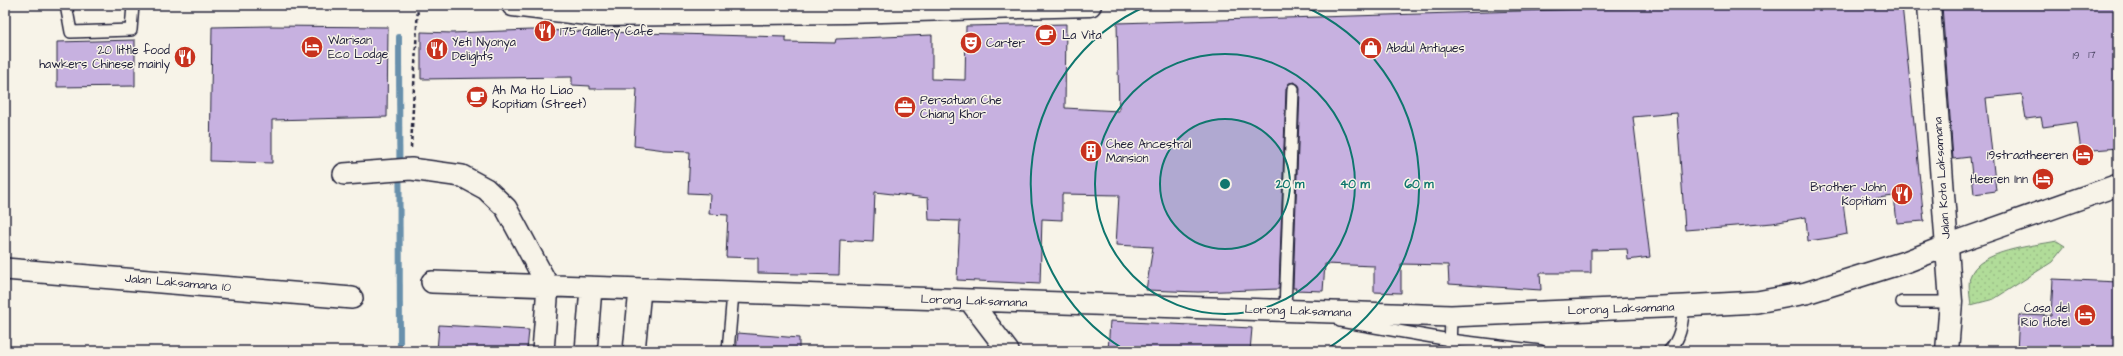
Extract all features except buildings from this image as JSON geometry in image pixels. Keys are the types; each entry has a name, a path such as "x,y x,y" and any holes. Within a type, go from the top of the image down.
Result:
{"street":[{"path":"513,5 579,9 595,15 846,12 1090,5"},
{"name":"Jalan Kota Laksamana","path":"1929,5 1951,302 1947,351"},
{"path":"344,174 411,169 462,176 486,189 506,208 548,286 543,351"},
{"name":"Lorong Laksamana","path":"432,282 1451,316 1757,302 1806,293 1908,261 2118,185"},
{"name":"Jalan Laksamana 10","path":"5,269 352,298"},
{"path":"586,351 591,288"},
{"path":"634,351 640,290"},
{"path":"970,301 1008,351"}],"lane":[{"path":"66,5 71,32 131,30 133,5"},
{"path":"1293,89 1285,311 1450,346 1540,351"},
{"path":"728,351 733,293"},
{"path":"1902,302 1951,302"},
{"path":"1669,351 1676,344 1682,329 1684,306"},
{"path":"1450,346 1451,316"}],"path":[{"path":"411,169 418,5"},
{"path":"1296,5 1296,11"}],"green space":[{"path":"2057,241 2065,246 2052,262 1994,299 1971,305 1969,280 1975,268 1984,261 1995,255 2021,247"}],"waterway":[{"path":"399,37 400,351"}],"place":[{"name":"175 Gallery Cafe","path":"545,31"},
{"name":"La Vita","path":"1046,35"},
{"name":"Carter","path":"971,43"},
{"name":"Warisan Eco Lodge","path":"312,47"},
{"name":"Abdul Antiques","path":"1371,48"},
{"name":"Yeti Nyonya Delights","path":"437,49"},
{"name":"20 little food hawkers Chinese mainly","path":"185,57"},
{"name":"Ah Ma Ho Liao Kopitiam (Street)","path":"477,97"},
{"name":"Persatuan Che Chiang Khor","path":"905,107"},
{"name":"Chee Ancestral Mansion","path":"1091,151"},
{"name":"19straatheeren","path":"2083,155"},
{"name":"Heeren Inn","path":"2043,179"},
{"name":"Brother John Kopitiam","path":"1902,194"},
{"name":"Casa del Rio Hotel","path":"2085,315"}]}
